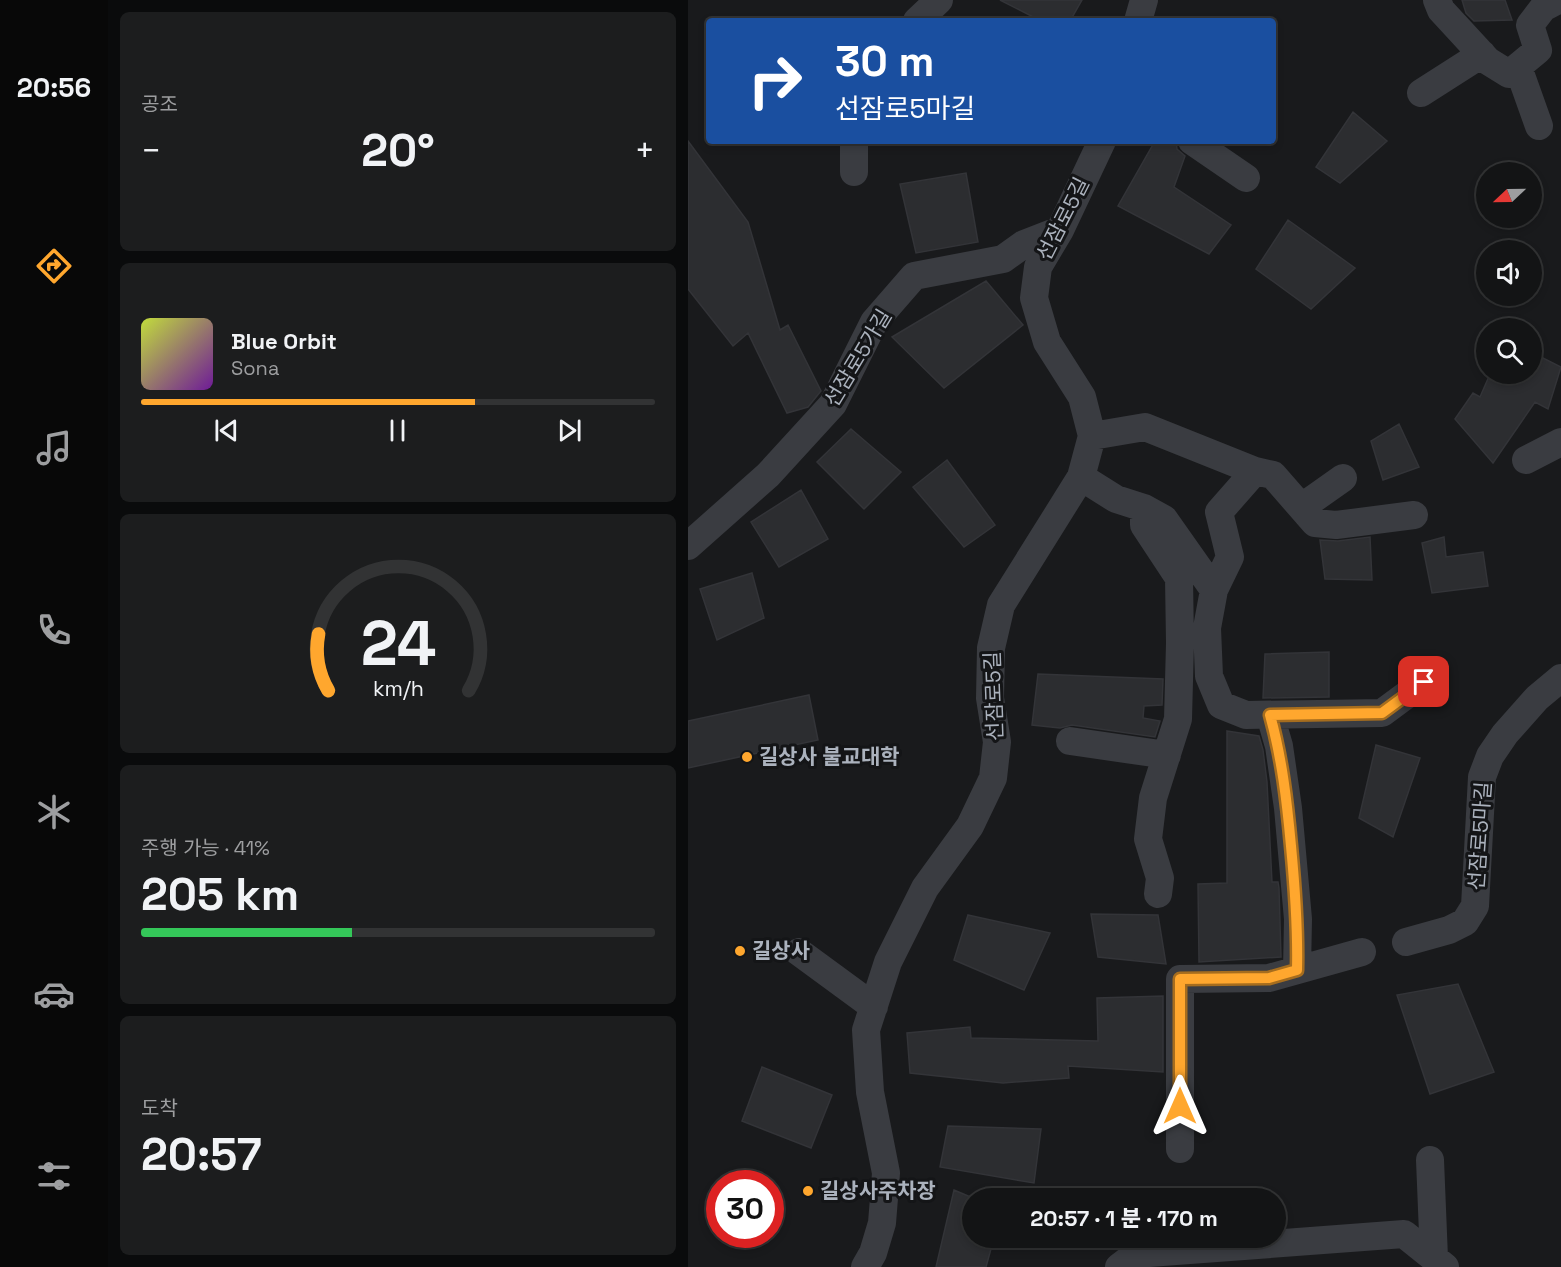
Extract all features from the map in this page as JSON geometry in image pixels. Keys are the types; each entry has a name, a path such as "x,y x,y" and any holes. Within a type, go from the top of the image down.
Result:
{"street":[{"path":"920,18 939,0"},
{"path":"1139,18 1144,0"},
{"path":"1437,0 1441,10 1488,61 1509,74 1538,50 1530,25 1543,8 1558,0"},
{"path":"1421,93 1482,54"},
{"path":"1518,67 1540,126"},
{"path":"854,144 854,172"},
{"name":"선잠로5길","path":"865,1267 873,1253 882,1223 886,1173 870,1092 866,1030 888,962 925,888 970,826 993,778 997,742 990,699 991,648 1001,604 1081,477 1092,436 1082,397 1047,342 1034,298 1038,267 1060,230 1101,144"},
{"path":"1196,144 1246,178"},
{"name":"선잠로5가길","path":"688,546 768,476 833,404 874,322 914,276 1003,260 1024,244 1060,230"},
{"path":"1092,436 1145,427 1273,476 1315,523 1336,525 1414,515"},
{"path":"1526,460 1561,442"},
{"path":"1255,471 1219,512 1230,556 1214,591 1207,628 1209,676 1221,705 1246,715 1382,713 1424,682"},
{"path":"1081,477 1116,500 1144,508 1164,519 1214,591"},
{"path":"1302,507 1343,478"},
{"path":"1144,508 1144,525 1179,578 1178,719 1153,798 1148,839 1160,878 1158,894"},
{"name":"선잠로5마길","path":"1406,942 1449,930 1465,922 1475,906 1482,777 1490,756 1505,734 1537,698 1561,678"},
{"path":"1270,715 1279,746 1288,808 1298,919 1297,970"},
{"path":"1070,741 1167,755"},
{"path":"799,952 874,1007"},
{"path":"1180,1149 1180,979 1269,978 1362,952"},
{"path":"1430,1160 1439,1263"},
{"path":"1119,1267 1136,1254 1404,1234 1439,1263"}],"building":[{"path":"1000,0 1082,0 1072,18 1035,18"},
{"path":"1462,0 1505,0 1512,20 1474,21 1466,13"},
{"path":"1353,112 1387,141 1340,183 1316,167"},
{"path":"688,141 748,222 780,330 788,325 821,391 808,407 787,413 748,333 733,346 688,289"},
{"path":"1153,144 1176,144 1177,149 1185,156 1174,187 1231,225 1209,254 1118,206"},
{"path":"966,173 978,242 916,253 900,184"},
{"path":"1288,220 1355,268 1311,309 1256,269"},
{"path":"986,281 1023,325 944,388 892,337"},
{"path":"1542,358 1561,367 1548,409 1535,402 1493,463 1455,419 1473,393 1480,397 1486,384 1542,384"},
{"path":"1399,424 1419,467 1383,480 1371,441"},
{"path":"851,429 901,472 864,509 817,462"},
{"path":"947,460 995,525 964,547 913,487"},
{"path":"801,490 828,539 779,567 751,522"},
{"path":"1370,537 1372,580 1325,579 1320,540 1338,541"},
{"path":"1444,537 1446,557 1483,552 1488,586 1432,593 1422,543"},
{"path":"752,573 764,618 717,640 700,589"},
{"path":"1329,652 1329,697 1263,698 1265,654"},
{"path":"1038,674 1163,679 1162,705 1144,706 1143,718 1160,721 1155,737 1072,725 1060,728 1032,725"},
{"path":"809,695 818,740 688,768 688,721"},
{"path":"1227,731 1259,736 1263,750 1267,782 1272,882 1278,882 1279,888 1281,957 1199,962 1198,884 1227,883"},
{"path":"1376,745 1420,758 1393,837 1359,818"},
{"path":"1091,914 1158,915 1166,964 1098,957"},
{"path":"968,915 1050,933 1024,990 954,960"},
{"path":"1458,984 1494,1072 1430,1094 1397,995"},
{"path":"1163,996 1163,1072 1068,1066 1069,1078 1003,1083 910,1073 907,1033 970,1027 971,1038 1098,1041 1097,998"},
{"path":"762,1067 832,1095 811,1148 742,1121"},
{"path":"948,1126 1041,1129 1034,1183 940,1167"},
{"path":"954,1190 962,1193 962,1248 991,1248 986,1267 936,1267"}],"place":[{"name":"길상사 불교대학","path":"747,757"},
{"name":"길상사","path":"740,951"},
{"name":"길상사주차장","path":"808,1191"}],"route":[{"path":"1180,1106 1180,979 1269,978 1297,970 1298,919 1288,808 1279,746 1270,715 1382,713 1424,682"}]}
